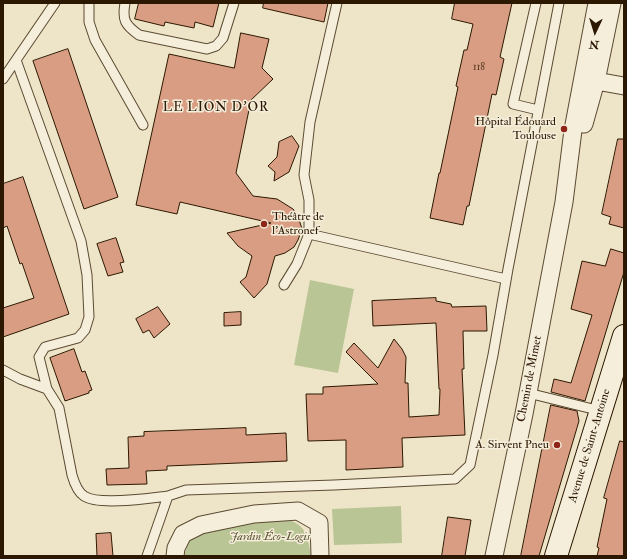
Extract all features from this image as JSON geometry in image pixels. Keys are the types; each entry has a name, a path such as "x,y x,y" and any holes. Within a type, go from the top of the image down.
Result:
{"main road":[{"name":"Avenue de Saint-Antoine","path":"556,556 624,336"}],"street":[{"name":"Chemin de Mimet","path":"589,80 597,3"},
{"name":"Chemin de Mimet","path":"494,556 528,394 564,202 573,130 612,3"},
{"path":"589,80 624,86"},
{"path":"175,556 176,548 183,534 201,525 254,514 298,511 319,522 320,556"}],"lane":[{"path":"3,79 55,3"},
{"path":"89,3 89,22 95,40 142,125"},
{"path":"125,3 123,13 124,22 130,29 139,35 207,49 216,46 223,38 234,3"},
{"path":"284,285 297,264 309,234 309,200 304,174 310,122 337,3"},
{"path":"536,3 513,104 538,110"},
{"path":"16,60 81,241 87,275 89,317 85,330 78,338 45,347 39,357 47,389 59,408 75,485 84,496 101,501 168,496 186,490 334,485 455,478 470,465 493,355 506,279 559,3"},
{"path":"309,234 506,279"},
{"path":"3,370 20,379 47,389"},
{"path":"528,394 601,411"},
{"path":"147,556 168,496"}],"green space":[{"path":"310,280 354,289 338,373 294,365"},
{"path":"401,506 402,543 334,545 332,509"},
{"name":"Jardin Éco-Logis","path":"265,516 285,519 298,524 306,535 311,556 184,556 190,538 196,532"}],"building":[{"path":"139,3 219,3 213,27 195,22 194,28 165,22 164,26 135,19"},
{"path":"264,3 328,3 324,22 263,8"},
{"path":"455,3 512,3 500,57 504,59 496,95 492,94 469,206 467,206 463,225 430,218 458,87 456,86 464,50 467,50 473,24 452,19"},
{"path":"241,33 269,39 262,68 273,79 251,100 236,173 253,196 277,199 293,209 298,216 302,229 294,247 285,253 275,256 267,284 254,298 240,282 246,277 252,256 238,246 227,233 271,223 180,202 177,214 136,205 169,54 234,68"},
{"path":"68,49 118,197 84,209 33,61"},
{"path":"292,136 299,146 289,172 274,181 275,172 268,166 277,157 279,142"},
{"path":"618,139 624,139 624,228 609,224 611,217 602,214"},
{"path":"23,177 69,314 3,337 3,308 34,298 7,226 3,228 3,184"},
{"path":"116,238 124,262 120,263 123,272 108,276 97,244"},
{"path":"611,249 624,253 624,272 585,401 551,392 554,379 571,383 592,315 571,309 582,261 605,266"},
{"path":"436,298 436,301 451,304 452,307 486,306 487,331 463,331 464,369 462,369 465,435 402,438 403,467 346,470 346,440 308,441 306,394 323,394 323,387 378,384 346,352 354,343 378,368 394,339 406,357 405,383 408,383 409,417 439,415 440,389 436,323 373,326 372,301"},
{"path":"158,307 170,324 154,338 149,330 143,333 136,319"},
{"path":"241,312 241,325 224,326 224,313"},
{"path":"74,349 82,372 85,371 92,390 89,391 89,393 65,401 50,358"},
{"path":"551,405 577,411 579,421 539,556 521,556"},
{"path":"246,428 246,435 286,433 287,461 167,466 167,470 146,471 147,484 107,485 106,469 129,468 128,437 144,436 144,432"},
{"path":"620,441 624,442 624,556 597,556 599,548 597,547 607,499 604,498"},
{"path":"448,517 471,520 465,556 442,556"},
{"path":"111,533 113,556 97,556 96,534"}],"place":[{"name":"Hôpital Édouard Toulouse","path":"564,129"},
{"name":"Théâtre de l'Astronef","path":"264,224"},
{"name":"A. Sirvent Pneu","path":"557,445"}],"district":[{"name":"LE LION D'OR","path":"216,108"}]}
